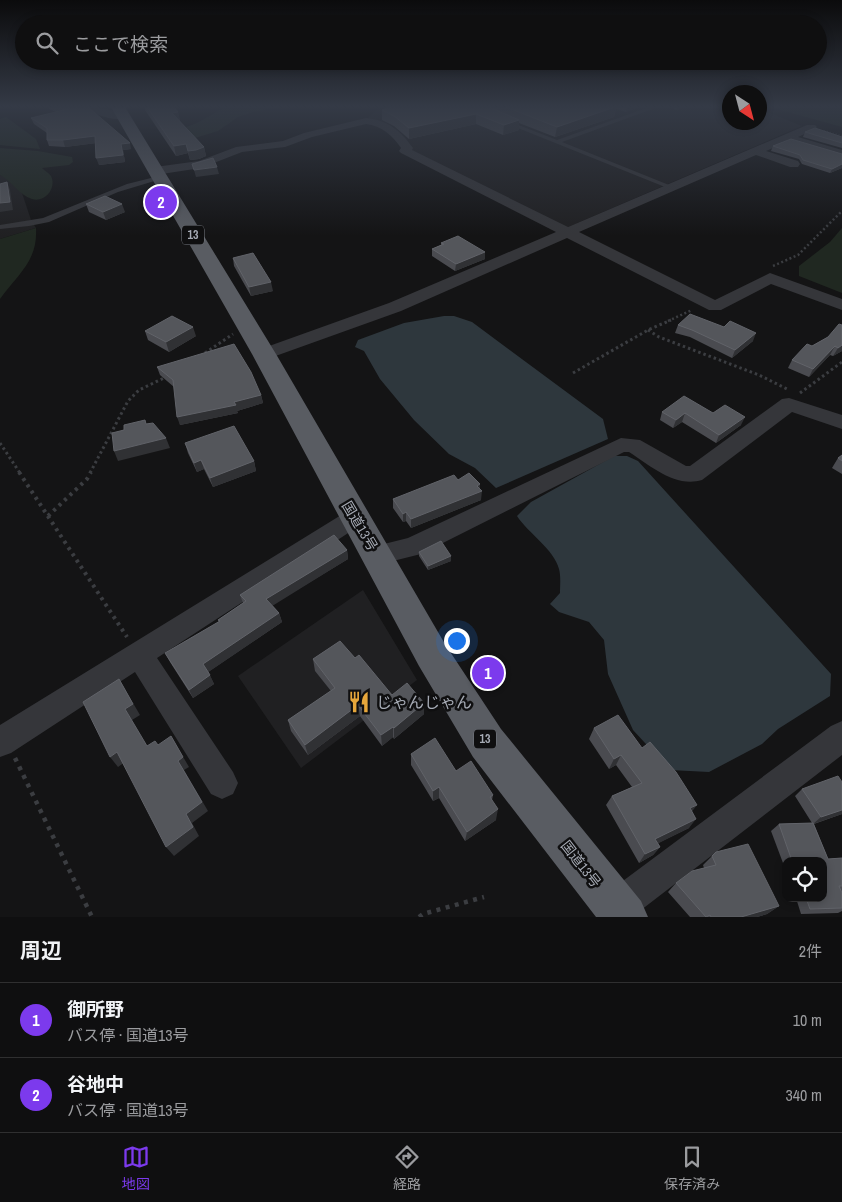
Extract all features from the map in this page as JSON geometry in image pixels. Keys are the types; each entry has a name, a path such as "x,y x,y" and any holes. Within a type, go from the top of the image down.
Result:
{"highway":[{"name":"国道13号","path":"143,150 264,354 432,655 487,743 620,912"}],"street":[{"path":"157,174 201,164 230,151 239,150"},
{"path":"406,150 715,306 770,278 842,304"},
{"path":"264,354 395,307 759,150"},
{"path":"829,150 842,154"},
{"path":"756,151 794,164"},
{"path":"377,555 412,547 621,445 633,445 682,474 694,474 794,400 842,422"},
{"path":"3,740 354,518"},
{"path":"139,654 222,783"},
{"path":"620,912 842,736"}],"lane":[{"path":"576,150 672,188"},
{"path":"0,227 22,226 46,220 157,174"}],"path":[{"path":"771,267 798,255 842,211"},
{"path":"573,374 648,330 708,302"},
{"path":"198,359 212,348 248,327"},
{"path":"648,330 659,337 759,375 794,400 814,381 842,362"},
{"path":"48,516 87,479 128,401 139,390 166,377"},
{"path":"0,443 139,654"},
{"path":"3,740 92,917"},
{"path":"419,917 423,914 484,897"}],"shaded area":[{"path":"0,150 38,151 72,157 73,162 69,165 42,168 51,176 52,185 49,194 37,200 24,195 0,175"},
{"path":"410,150 747,150 566,228"},
{"path":"0,175 10,180 22,193 31,220 36,228 0,239"},
{"path":"36,228 34,250 26,266 0,299 0,239"},
{"path":"842,228 842,293 799,276 799,266 830,242"},
{"path":"454,316 472,322 603,419 608,439 496,488 475,468 449,454 414,420 380,379 364,351 355,347 358,340 404,323"},
{"path":"614,456 627,456 638,461 831,674 830,696 778,729 762,744 709,772 670,770 633,730 608,674 604,640 589,622 559,612 550,604 560,593 559,569 552,555 517,516 531,502"},
{"path":"363,590 417,680 301,768 238,676"}],"building":[{"path":"96,150 122,150 123,155 96,158"},
{"path":"784,150 828,150 842,154 842,164 832,169 803,160 800,155"},
{"path":"213,158 217,167 194,170 192,164"},
{"path":"7,182 10,202 0,203 0,184"},
{"path":"105,196 122,204 103,212 86,204"},
{"path":"458,236 485,252 456,264 432,249"},
{"path":"253,253 271,282 249,287 233,258"},
{"path":"690,314 724,327 730,321 756,333 735,350 678,325"},
{"path":"172,316 193,327 166,342 145,331"},
{"path":"839,324 842,325 842,345 838,348 835,346 813,369 792,360 807,344 812,346 828,337"},
{"path":"234,344 251,372 261,395 234,402 236,405 177,417 173,380 157,367"},
{"path":"684,396 713,413 725,405 745,417 719,435 685,413 676,420 662,412"},
{"path":"145,420 146,424 153,423 166,438 114,451 112,433 124,430 124,425"},
{"path":"234,426 254,461 210,478 201,460 194,463 185,443"},
{"path":"469,473 480,484 477,486 482,491 411,519 406,512 403,514 393,499 454,475 458,480"},
{"path":"334,535 347,550 266,599 279,613 203,664 210,675 189,690 165,653 220,621 218,620 246,601 240,595"},
{"path":"441,541 451,556 428,566 419,552"},
{"path":"340,641 355,658 359,655 392,695 407,683 424,703 394,728 381,735 358,705 305,745 288,720 335,688 313,659"},
{"path":"119,679 133,704 125,709 147,746 155,741 158,745 171,736 183,757 178,761 202,802 186,814 193,827 166,847 117,752 110,757 83,702"},
{"path":"618,715 642,748 650,742 676,772 697,805 690,808 696,819 655,839 660,847 645,854 612,796 642,783 621,755 614,759 594,728"},
{"path":"435,738 456,771 471,761 493,795 490,797 498,809 467,832 439,787 433,791 411,754"},
{"path":"838,776 842,782 842,810 821,817 802,789"},
{"path":"813,823 828,859 842,858 842,886 839,886 842,893 842,908 810,909 807,902 827,902 827,857 791,857 779,824"},
{"path":"748,844 779,906 741,917 711,917 710,915 706,917 676,883 692,871 716,865 712,856 716,852"}],"place":[{"name":"谷地中","path":"161,202"},
{"name":"御所野","path":"488,673"},
{"name":"じゃんじゃん","path":"359,702"}]}
